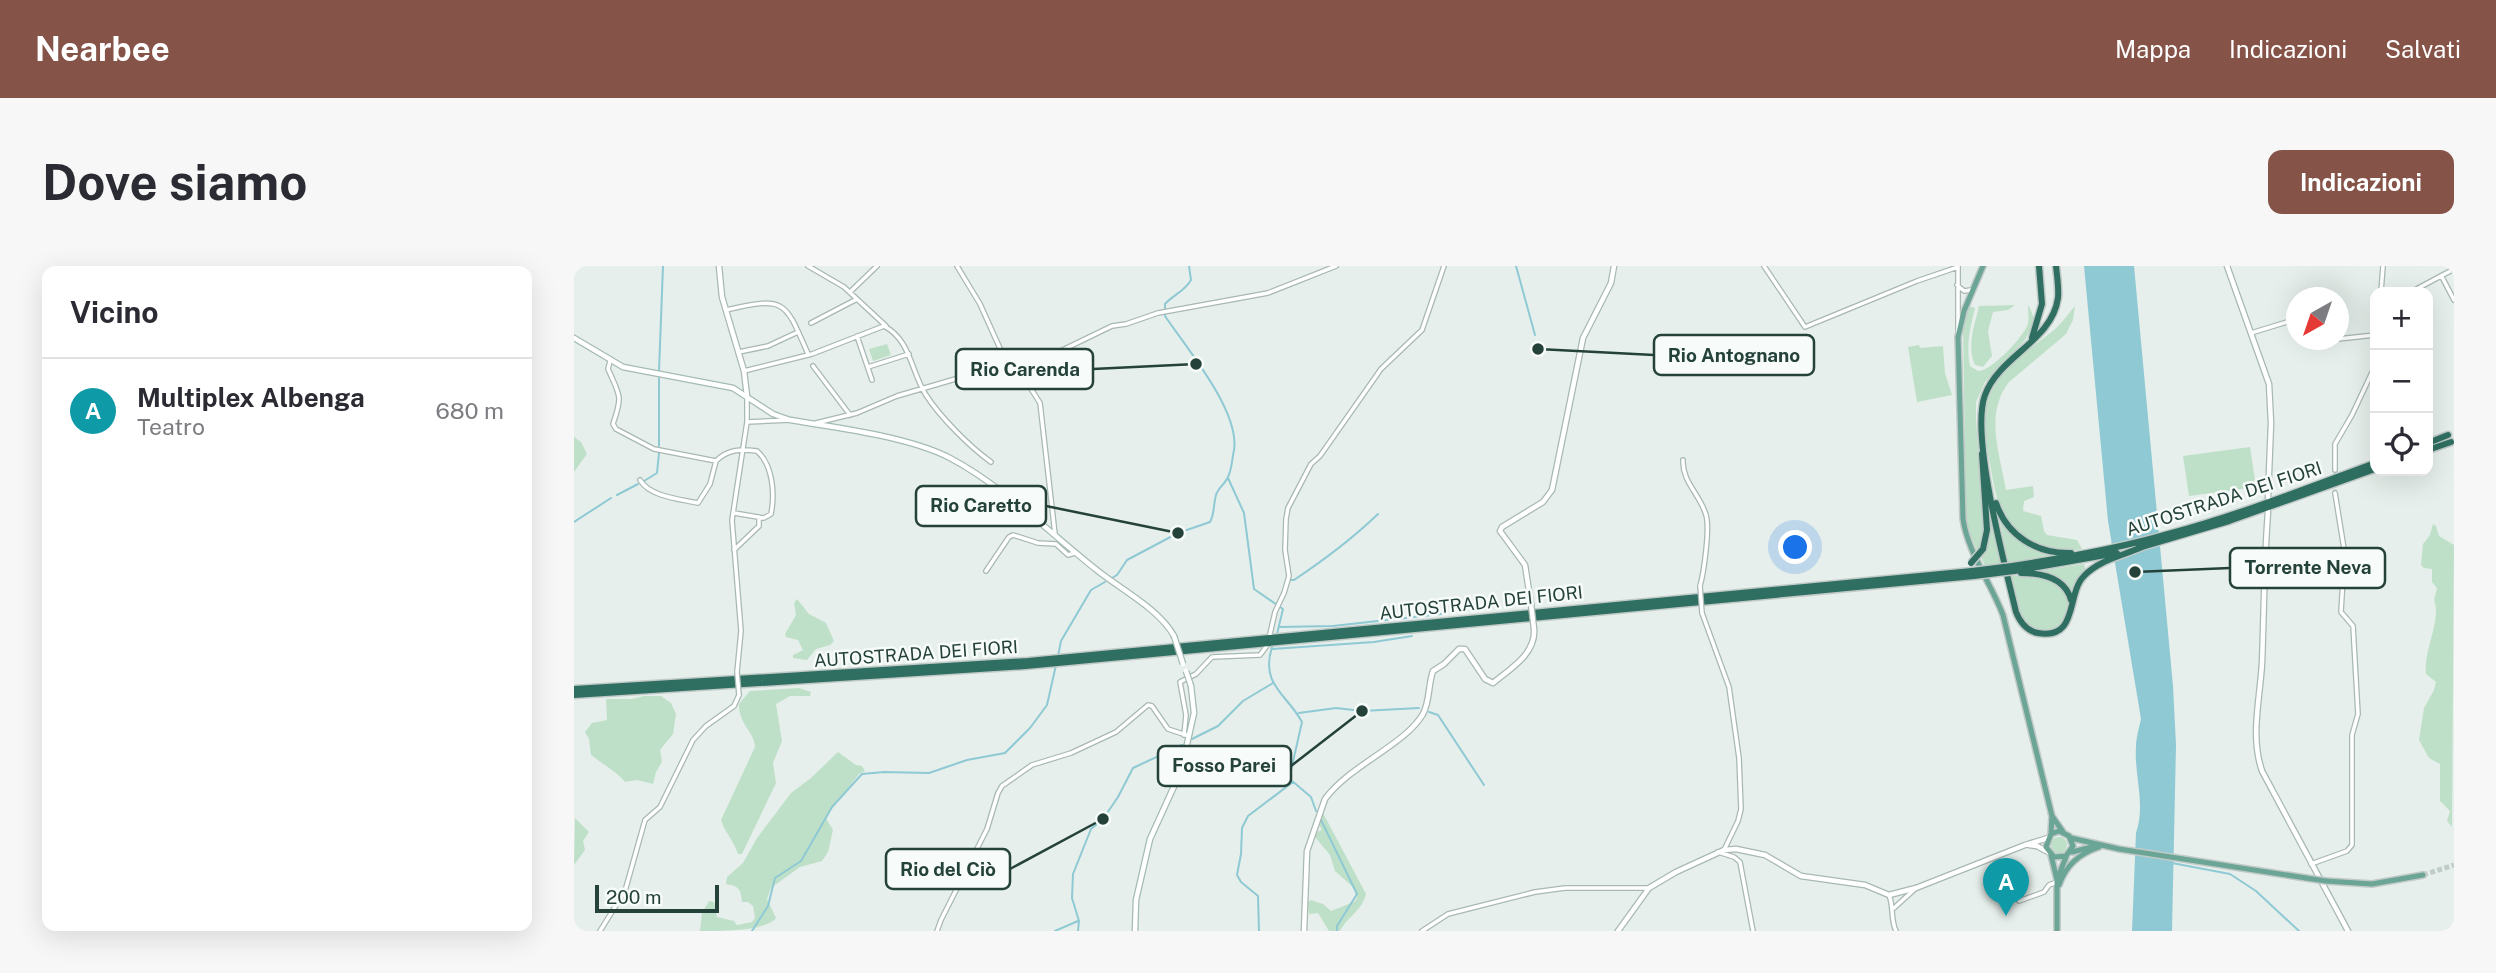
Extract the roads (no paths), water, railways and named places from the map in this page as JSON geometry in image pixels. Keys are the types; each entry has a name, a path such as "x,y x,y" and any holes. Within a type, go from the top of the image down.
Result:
{"highway":[{"path":"2031,340 2042,304 2039,266"},
{"path":"2056,266 2058,299 2054,311 2044,329 2001,370 1987,389 1980,416 1990,488 2008,578 2020,620 2032,631 2050,633 2066,624 2082,578 2104,562 2142,547"},
{"path":"2433,442 2450,438 2433,447"},
{"path":"1972,570 1983,549 1987,530 1981,463 1983,449"},
{"name":"AUTOSTRADA DEI FIORI","path":"2090,556 2229,519 2370,465"},
{"name":"AUTOSTRADA DEI FIORI","path":"574,692 1068,663 1972,570 1991,574 2142,547 2370,471"},
{"path":"1990,488 2006,523 2025,541 2057,553 2090,556"},
{"name":"AUTOSTRADA DEI FIORI","path":"574,692 1028,661 1972,570 2013,570"},
{"path":"2013,570 2053,578 2066,588 2073,605"}],"main road":[{"path":"1983,266 1962,318 1958,337 1965,534 2003,615 2052,816 2063,832 2070,838 2103,847 2326,881 2372,884 2423,875"},
{"path":"2052,816 2049,836 2050,853 2058,884 2057,931"},
{"path":"2049,836 2063,832"},
{"path":"2058,884 2073,846 2070,838"},
{"path":"2050,853 2059,858 2085,848 2103,847"},
{"path":"2058,884 2076,858 2103,847"}],"street":[{"path":"600,931 625,891 645,820 660,807 693,740 706,726 734,706 739,695 737,672 741,631 732,527 747,422 747,396 744,371 719,283 719,266"},
{"path":"808,266 850,292 887,327 909,354 923,389 947,420 991,462"},
{"path":"850,292 877,266"},
{"path":"957,266 980,304 1007,364 1013,374 1032,389 1042,411 1055,537"},
{"path":"1013,374 1112,326 1158,313 1268,293 1336,266"},
{"path":"1270,634 1276,608 1289,576 1285,550 1289,508 1311,464 1321,456 1374,378 1386,363 1422,330 1444,266"},
{"path":"1304,931 1307,851 1325,799 1346,776 1416,723 1424,710 1433,671 1459,649 1465,649 1485,679 1493,682 1529,651 1534,640 1534,629 1528,572 1500,530 1543,502 1552,490 1583,338 1611,283 1614,266"},
{"path":"1764,266 1805,327 1958,267 1958,337"},
{"path":"2227,266 2269,384 2271,399 2268,497"},
{"path":"2381,287 2383,266"},
{"path":"2421,287 2454,269"},
{"path":"2442,277 2454,300"},
{"path":"1957,285 1964,290 1973,289"},
{"path":"811,323 857,299"},
{"path":"726,310 756,303 773,304 787,311 808,354"},
{"path":"2251,333 2286,322"},
{"path":"744,371 808,354 878,326 887,327"},
{"path":"739,352 768,346 798,332"},
{"path":"2349,337 2370,334"},
{"path":"856,336 872,380"},
{"path":"574,338 610,361 638,371 726,385 773,414 790,420 904,443 950,458 989,484 1164,622 1174,636 1191,687 1194,706 1186,735 1181,771 1150,838 1136,900 1135,931"},
{"path":"868,368 909,354"},
{"path":"610,361 608,369 620,396 620,406 613,424 615,429 654,449 716,461"},
{"path":"815,424 850,415 890,398 1007,364"},
{"path":"813,366 850,415"},
{"path":"2335,470 2335,444 2370,377"},
{"path":"747,422 790,420"},
{"path":"640,480 644,486 662,495 698,503 710,484 716,461 725,453 757,450 768,465 771,514 760,517 734,513"},
{"path":"1683,460 1685,478 1707,519 1705,562 1700,586 1702,613 1729,687 1739,758 1741,809 1724,850"},
{"path":"2311,864 2347,851 2352,845 2352,735 2358,714 2353,626 2341,612 2345,555 2335,494"},
{"path":"2268,512 2261,686 2255,736 2257,752 2262,771 2348,931"},
{"path":"734,550 759,526 760,517"},
{"path":"986,571 1013,535 1056,544 1068,555 1075,553"},
{"path":"2267,555 2343,559"},
{"path":"1186,735 1186,715 1180,682 1196,674 1212,657 1260,655 1266,647"},
{"path":"937,931 987,830 1002,786 1032,765 1083,748 1116,732 1148,705 1152,706 1168,729 1186,735"},
{"path":"1618,931 1649,888 1724,850 1736,849 1765,855 1801,876 1860,884 1889,895 1916,888 2049,836"},
{"path":"2025,845 2036,846 2050,853"},
{"path":"1716,852 1740,862 1753,931"},
{"path":"2019,901 2044,892 2049,885 2058,884"},
{"path":"1422,931 1448,914 1535,892 1565,888 1649,888"},
{"path":"1892,910 1916,888"},
{"path":"1889,895 1891,917 1896,931"}],"water":[{"path":"2084,266 2134,266 2173,686 2176,745 2172,931 2132,931 2136,833 2140,811 2136,744 2141,719 2108,521"}],"waterway":[{"path":"659,371 663,266"},
{"path":"1112,578 1127,560 1178,533 1210,522 1217,493 1230,471 1234,434 1229,417 1210,381 1165,316 1165,304 1191,280 1189,266"},
{"path":"1516,266 1535,335"},
{"path":"1537,343 1538,349"},
{"path":"659,378 659,446"},
{"path":"644,481 657,473 659,453"},
{"path":"1228,478 1244,513 1254,589 1283,609 1277,634"},
{"path":"617,495 638,484"},
{"path":"574,522 611,498"},
{"path":"1290,580 1294,580 1327,557 1378,514"},
{"path":"1058,656 1061,641 1091,590 1105,582"},
{"path":"1279,627 1333,626 1441,614"},
{"path":"1272,649 1374,642 1412,636"},
{"path":"1272,647 1269,660 1272,680 1302,722 1291,780 1311,797 1316,811"},
{"path":"752,931 768,906 775,878 801,861 832,807 862,774 929,773 967,760 1005,753 1030,728 1047,705 1056,665"},
{"path":"1192,739 1218,726 1243,701 1273,683"},
{"path":"1299,713 1336,708 1362,711 1419,708"},
{"path":"1429,712 1438,715 1484,785"},
{"path":"1078,931 1079,921 1072,898 1073,874 1091,829 1103,819 1133,768 1182,745"},
{"path":"1259,931 1258,896 1241,882 1237,875 1242,828 1248,816 1293,782"},
{"path":"1321,820 1357,894 1337,926 1337,931"},
{"path":"2172,863 2230,874 2256,891 2299,931"},
{"path":"1055,931 1078,921"}],"tunnel":[{"path":"2335,470 2335,493"},
{"path":"2423,875 2454,865"}],"place":[{"name":"Rio Antognano","path":"1538,349"},
{"name":"Rio Carenda","path":"1196,364"},
{"name":"Rio Caretto","path":"1178,533"},
{"name":"Torrente Neva","path":"2135,572"},
{"name":"Fosso Parei","path":"1362,711"},
{"name":"Rio del Ciò","path":"1103,819"},
{"name":"Multiplex Albenga","path":"2006,916"}]}
